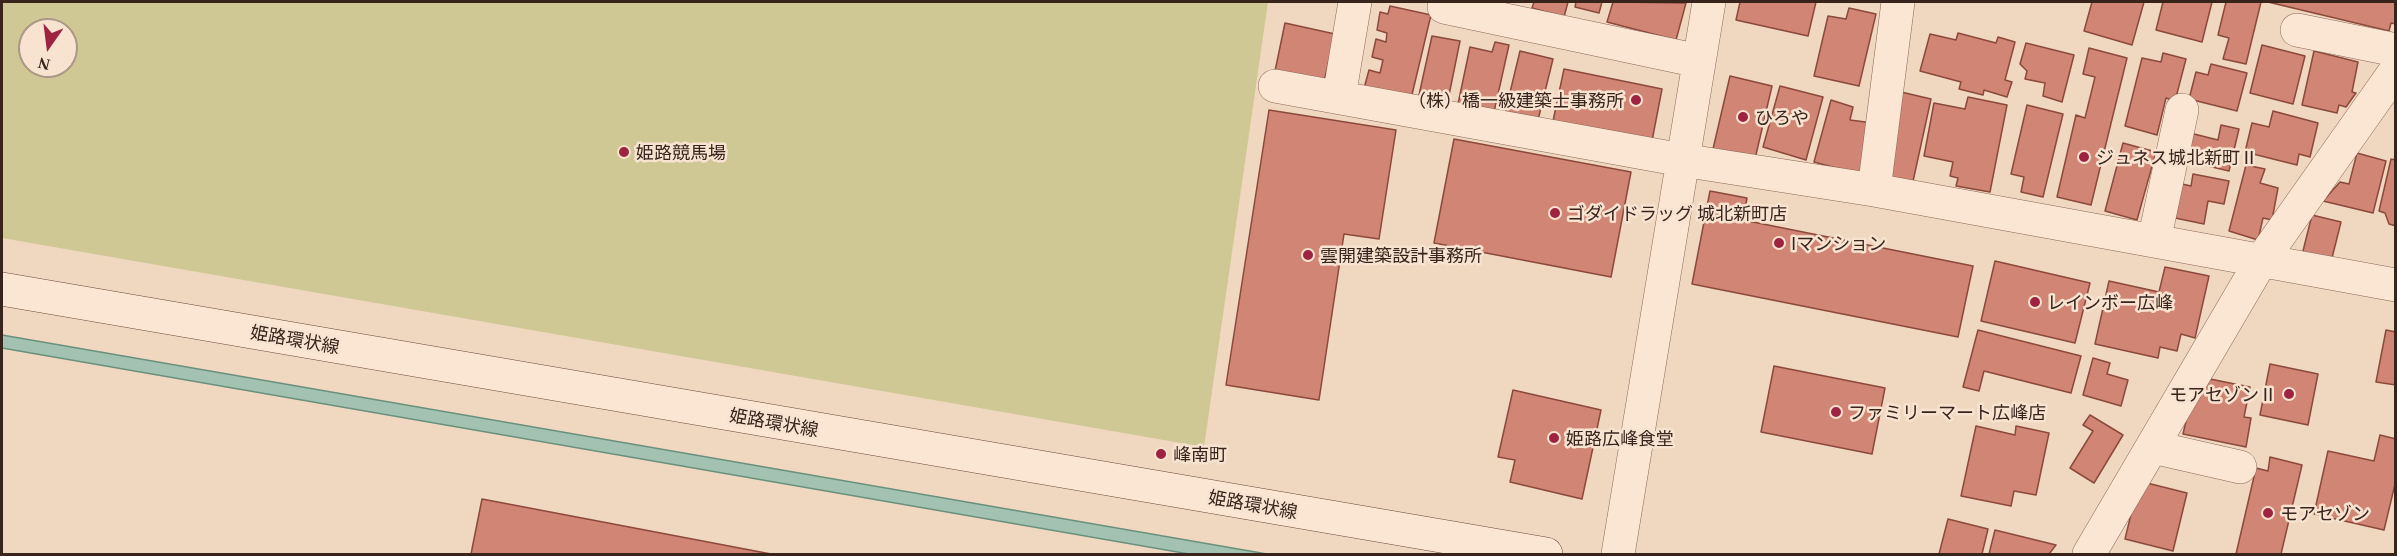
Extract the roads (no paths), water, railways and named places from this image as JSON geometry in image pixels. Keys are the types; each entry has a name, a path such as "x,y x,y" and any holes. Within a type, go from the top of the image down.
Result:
{"street":[{"path":"1339,97 1355,2"},
{"path":"1618,555 1709,2"},
{"path":"1874,190 1898,2"},
{"path":"1444,7 1699,62"},
{"path":"2297,30 2396,50"},
{"path":"2089,555 2261,261 2396,70"},
{"path":"1275,86 1683,160 1874,190 2396,285"},
{"path":"2154,241 2182,111"},
{"name":"姫路環状線","path":"2,289 1546,555"},
{"path":"2152,447 2240,466"}],"place":[{"name":"（株）橋一級建築士事務所","path":"1636,100"},
{"name":"ひろや","path":"1743,117"},
{"name":"姫路競馬場","path":"624,152"},
{"name":"ジュネス城北新町Ⅱ","path":"2084,157"},
{"name":"ゴダイドラッグ 城北新町店","path":"1555,213"},
{"name":"Iマンション","path":"1779,243"},
{"name":"雲開建築設計事務所","path":"1308,255"},
{"name":"レインボー広峰","path":"2035,302"},
{"name":"モアセゾンⅡ","path":"2289,394"},
{"name":"ファミリーマート広峰店","path":"1836,412"},
{"name":"姫路広峰食堂","path":"1554,438"},
{"name":"峰南町","path":"1161,454"},
{"name":"モアセゾン","path":"2268,513"}]}
